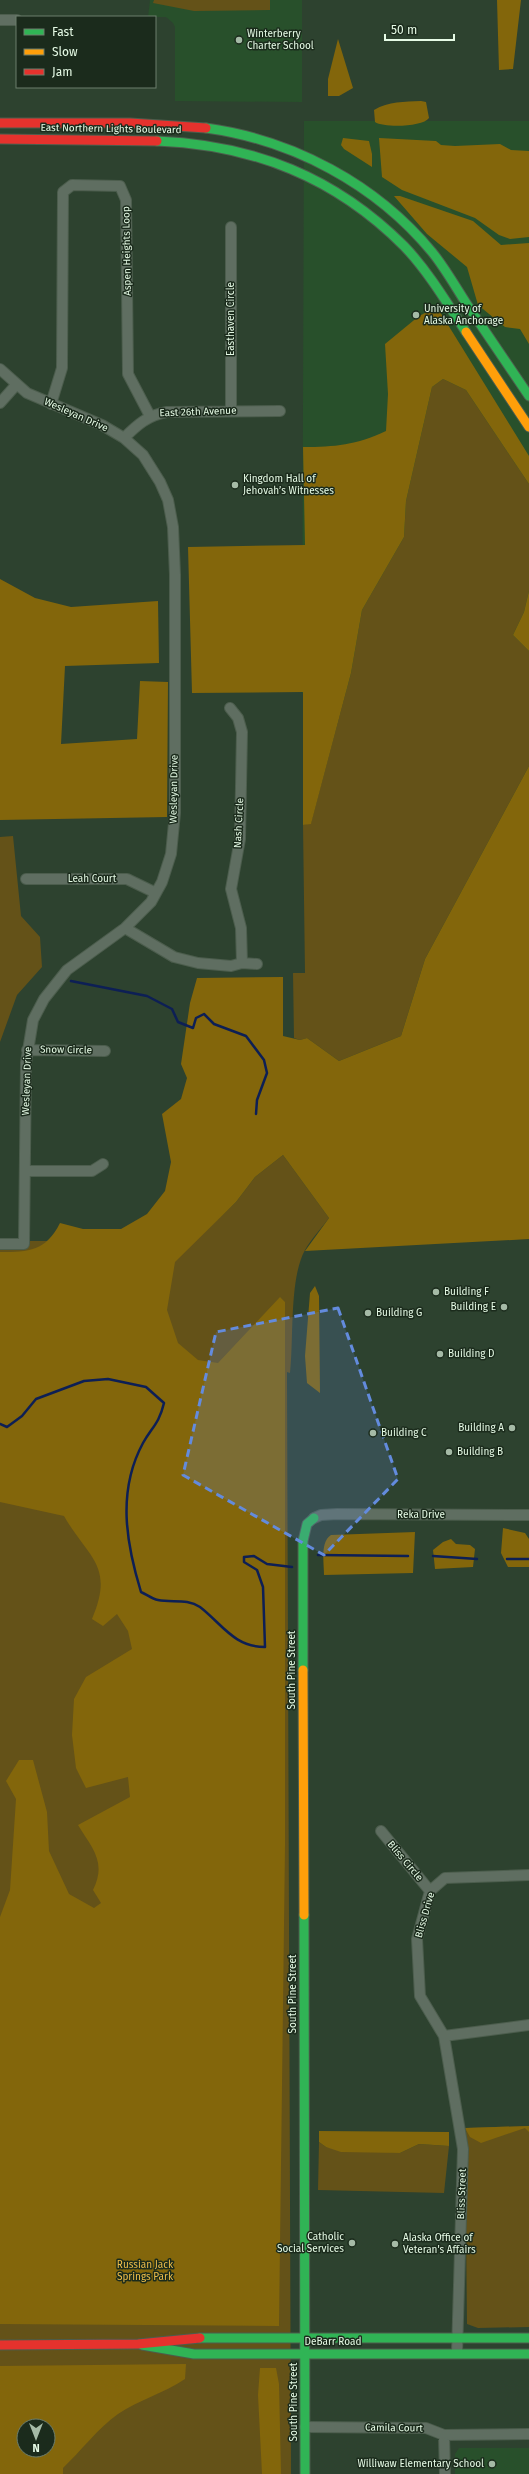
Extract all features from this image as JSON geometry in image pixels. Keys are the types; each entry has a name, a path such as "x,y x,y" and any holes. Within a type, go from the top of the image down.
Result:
{"main road":[{"name":"East Northern Lights Boulevard","path":"0,123 158,123 208,128 265,141 298,153 330,168 361,187 390,211 432,252 529,396"},
{"name":"East Northern Lights Boulevard","path":"0,138 141,139 185,142 250,153 311,177 340,193 364,210 405,247 442,296 529,427"},
{"name":"South Pine Street","path":"305,2474 302,1540 307,1524 314,1518"},
{"name":"DeBarr Road","path":"0,2345 138,2344 169,2339 529,2338"},
{"name":"DeBarr Road","path":"138,2344 194,2354 529,2354"}],"street":[{"path":"0,20 16,20"},
{"name":"Aspen Heights Loop","path":"51,404 62,368 63,192 72,185 120,186 126,200 128,374 150,416"},
{"name":"Easthaven Circle","path":"230,227 230,411"},
{"name":"Wesleyan Drive","path":"0,369 16,385 51,404 102,424 124,438 143,455 160,482 168,500 173,527 174,825 171,854 151,902 126,928 67,970 44,999 33,1020 26,1050 26,1171 24,1244 0,1244"},
{"path":"0,403 16,385"},
{"name":"East 26th Avenue","path":"124,438 139,422 150,416 167,412 280,411"},
{"name":"Nash Circle","path":"230,708 238,718 242,732 240,839 230,889 241,928 242,963"},
{"name":"Leah Court","path":"26,879 127,879 156,893"},
{"path":"126,928 174,957 198,963 231,966 242,963 257,964"},
{"name":"Snow Circle","path":"26,1050 104,1051"},
{"path":"26,1171 92,1171 103,1164"},
{"name":"Reka Drive","path":"314,1518 321,1515 337,1514 529,1515"},
{"name":"Bliss Circle","path":"380,1831 430,1891"},
{"name":"Bliss Drive","path":"444,2036 420,1996 417,1939 430,1891 445,1878 529,1874"},
{"path":"444,2036 529,2025"},
{"name":"Bliss Street","path":"444,2036 463,2149 458,2353"},
{"name":"Camila Court","path":"305,2427 426,2428 444,2435 529,2434"},
{"path":"444,2435 445,2474"}],"highlighted area":[{"path":"338,1308 398,1479 324,1555 183,1475 216,1332"}],"shaded area":[{"name":"Winterberry Charter School","path":"150,0 302,0 302,102 175,101 175,27 166,17 148,16"},
{"name":"University of Alaska Anchorage","path":"304,121 529,121 529,694 302,693"},
{"name":"Williwaw Elementary School","path":"459,2448 529,2448 529,2474 455,2474 455,2454"}],"green space":[{"path":"154,0 270,0 270,10 194,11 153,3"},
{"path":"497,0 521,0 513,69 499,70"},
{"path":"338,39 353,88 339,96 328,96 328,79"},
{"path":"397,102 426,102 429,118 425,121 403,126 386,125 375,122 374,110 380,107"},
{"path":"343,138 369,141 372,154 372,167 344,149 341,145"},
{"path":"379,138 436,141 441,145 455,146 500,144 511,150 529,151 529,237 510,239 499,235 475,218 402,190 382,177"},
{"path":"394,196 400,196 473,221 501,245 529,243 529,344 520,329 505,327 478,305 467,267 427,234"},
{"path":"437,307 529,456 529,484 466,390 443,379 432,387 406,501 404,537 362,610 351,673 311,824 303,825 303,692 192,693 188,547 305,545 303,447 345,444 375,436 386,431 388,394 385,344 419,316"},
{"path":"443,379 466,390 529,484 529,591 524,612 513,635 529,651 529,766 425,959 401,1036 339,1061 307,1038 300,1040 294,1038 293,973 305,973 303,825 311,823 351,673 362,610 404,537 406,501 432,387"},
{"path":"0,579 35,598 71,607 158,601 159,663 65,666 61,744 137,739 140,681 168,682 167,817 0,820"},
{"path":"529,591 529,651 513,635 524,612"},
{"name":"Russian Jack Springs Park","path":"529,766 529,1239 305,1251 329,1218 283,1155 255,1177 236,1202 175,1262 167,1310 178,1343 198,1360 218,1363 280,1297 285,1302 285,1846 279,2326 0,2324 0,1917 10,1890 16,1799 6,1781 19,1760 33,1760 47,1812 49,1851 69,1894 94,1908 101,1903 93,1890 99,1871 96,1856 93,1848 78,1825 130,1797 128,1777 86,1788 76,1768 72,1735 74,1699 86,1677 132,1649 128,1631 117,1614 103,1626 92,1619 101,1586 100,1574 96,1563 64,1516 0,1502 0,1252 20,1251 36,1248 49,1239 60,1223 83,1229 121,1229 147,1214 165,1191 171,1162 162,1114 181,1099 187,1078 181,1064 190,1003 197,978 283,977 283,1036 300,1040 307,1038 339,1061 401,1036 425,959"},
{"path":"13,836 21,916 40,937 42,967 17,995 0,1042 0,837"},
{"name":"Russian Jack Springs Park","path":"283,1155 329,1218 307,1246 300,1262 294,1293 290,1373 287,1372 291,2474 0,2474 0,1241 195,1241 236,1202 255,1177"},
{"path":"315,1286 319,1296 320,1393 307,1383 305,1356 310,1293"},
{"path":"503,1528 525,1533 529,1539 529,1567 508,1567 501,1553"},
{"path":"415,1532 413,1573 324,1575 324,1548 325,1543 331,1535"},
{"path":"451,1539 456,1544 470,1545 475,1549 473,1567 435,1569 433,1550 443,1542"},
{"path":"529,2126 529,2327 478,2328 467,2324 465,2128"},
{"path":"529,2126 529,2132 525,2128 481,2143 470,2137 465,2128"},
{"path":"319,2131 449,2132 449,2146 419,2144 400,2153 341,2152 326,2147 319,2142"},
{"path":"319,2142 326,2147 400,2153 419,2144 449,2146 444,2193 318,2190"},
{"path":"186,2364 185,2379 126,2409 111,2419 63,2468 63,2474 0,2474 0,2366"},
{"path":"260,2368 276,2368 279,2384 281,2474 262,2474 258,2395"}],"waterway":[{"path":"71,981 147,996 172,1009 178,1022 193,1028 196,1018 204,1014 214,1024 246,1036 264,1060 267,1073 257,1100 256,1114"},
{"path":"0,1424 7,1427 22,1416 36,1399 84,1381 108,1379 146,1387 164,1403 158,1421 143,1443 135,1461 127,1498 128,1536 131,1555 141,1592 158,1600 195,1604 237,1639 254,1646 265,1647 263,1587 257,1570 244,1562 244,1557 254,1556 267,1564 292,1567"},
{"path":"318,1555 408,1556"},
{"path":"433,1556 477,1559"},
{"path":"507,1559 529,1559"}],"traffic: fast":[{"path":"206,128 238,134 270,143 301,155 331,169 359,186 385,206 410,228 437,258 529,396"},
{"path":"157,141 227,149 260,158 291,169 350,201 378,222 413,256 437,288 466,332"},
{"path":"303,1670 303,1541 307,1524 314,1518"},
{"path":"304,1915 305,2474"},
{"path":"200,2338 529,2338"},
{"path":"142,2345 194,2354 529,2354"}],"traffic: slow":[{"path":"466,332 529,427"},
{"path":"303,1670 304,1915"}],"traffic: jam":[{"path":"0,123 130,123 206,128"},
{"path":"0,139 157,141"},
{"path":"0,2345 138,2344 200,2338"}],"place":[{"name":"Winterberry Charter School","path":"239,40"},
{"name":"University of Alaska Anchorage","path":"416,315"},
{"name":"Kingdom Hall of Jehovah’s Witnesses","path":"235,485"},
{"name":"Building F","path":"436,1292"},
{"name":"Building E","path":"504,1307"},
{"name":"Building G","path":"368,1313"},
{"name":"Building D","path":"440,1354"},
{"name":"Building A","path":"512,1428"},
{"name":"Building C","path":"373,1433"},
{"name":"Building B","path":"449,1452"},
{"name":"Catholic Social Services","path":"352,2243"},
{"name":"Alaska Office of Veteran's Affairs","path":"395,2244"},
{"name":"Williwaw Elementary School","path":"492,2464"}]}
